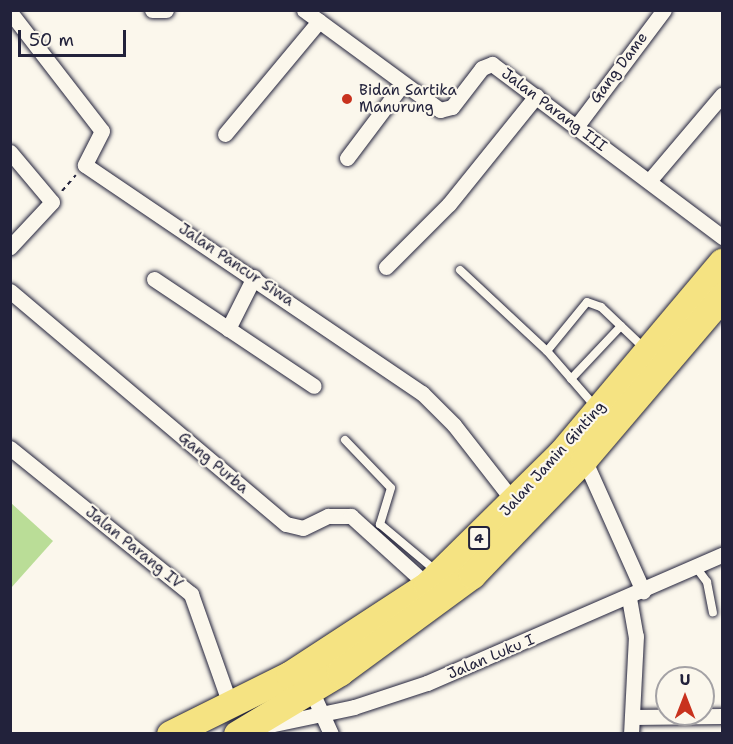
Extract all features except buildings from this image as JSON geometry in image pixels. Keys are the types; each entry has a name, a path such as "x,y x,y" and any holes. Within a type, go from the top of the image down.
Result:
{"highway":[{"name":"Jalan Jamin Ginting","path":"170,734 231,707 433,579 515,504 599,410 723,262"},
{"name":"Jalan Jamin Ginting","path":"242,731 317,702 472,575 584,459 723,297"}],"street":[{"path":"152,10 166,10"},
{"name":"Gang Dame","path":"576,127 664,10"},
{"path":"10,12 102,131 85,165"},
{"path":"225,134 312,14"},
{"name":"Jalan Parang III","path":"312,14 402,85 444,111 492,64 723,237"},
{"path":"348,158 402,85"},
{"path":"649,181 723,95"},
{"path":"386,267 449,204 536,96"},
{"path":"10,152 52,202 10,247"},
{"name":"Jalan Pancur Siwa","path":"85,165 254,277 422,393 454,425 515,504"},
{"path":"228,328 254,277"},
{"path":"154,279 314,386"},
{"name":"Gang Purba","path":"10,291 286,524 303,528 328,516 351,516 433,579"},
{"name":"Jalan Parang IV","path":"10,448 191,594 231,707"},
{"path":"584,459 636,595 631,734"},
{"name":"Jalan Luku I","path":"317,702 428,683 636,595 723,555"},
{"path":"317,702 331,734"},
{"path":"632,717 723,716"}],"lane":[{"path":"460,270 547,351 599,410"},
{"path":"547,351 587,302 601,307 647,352"},
{"path":"572,379 621,326"},
{"path":"345,440 391,488 380,524 433,579"},
{"path":"695,566 707,582 714,612"}],"path":[{"path":"52,202 85,165"}],"green space":[{"path":"11,503 53,541 11,588"}],"place":[{"name":"Bidan Sartika Manurung","path":"347,99"}]}
